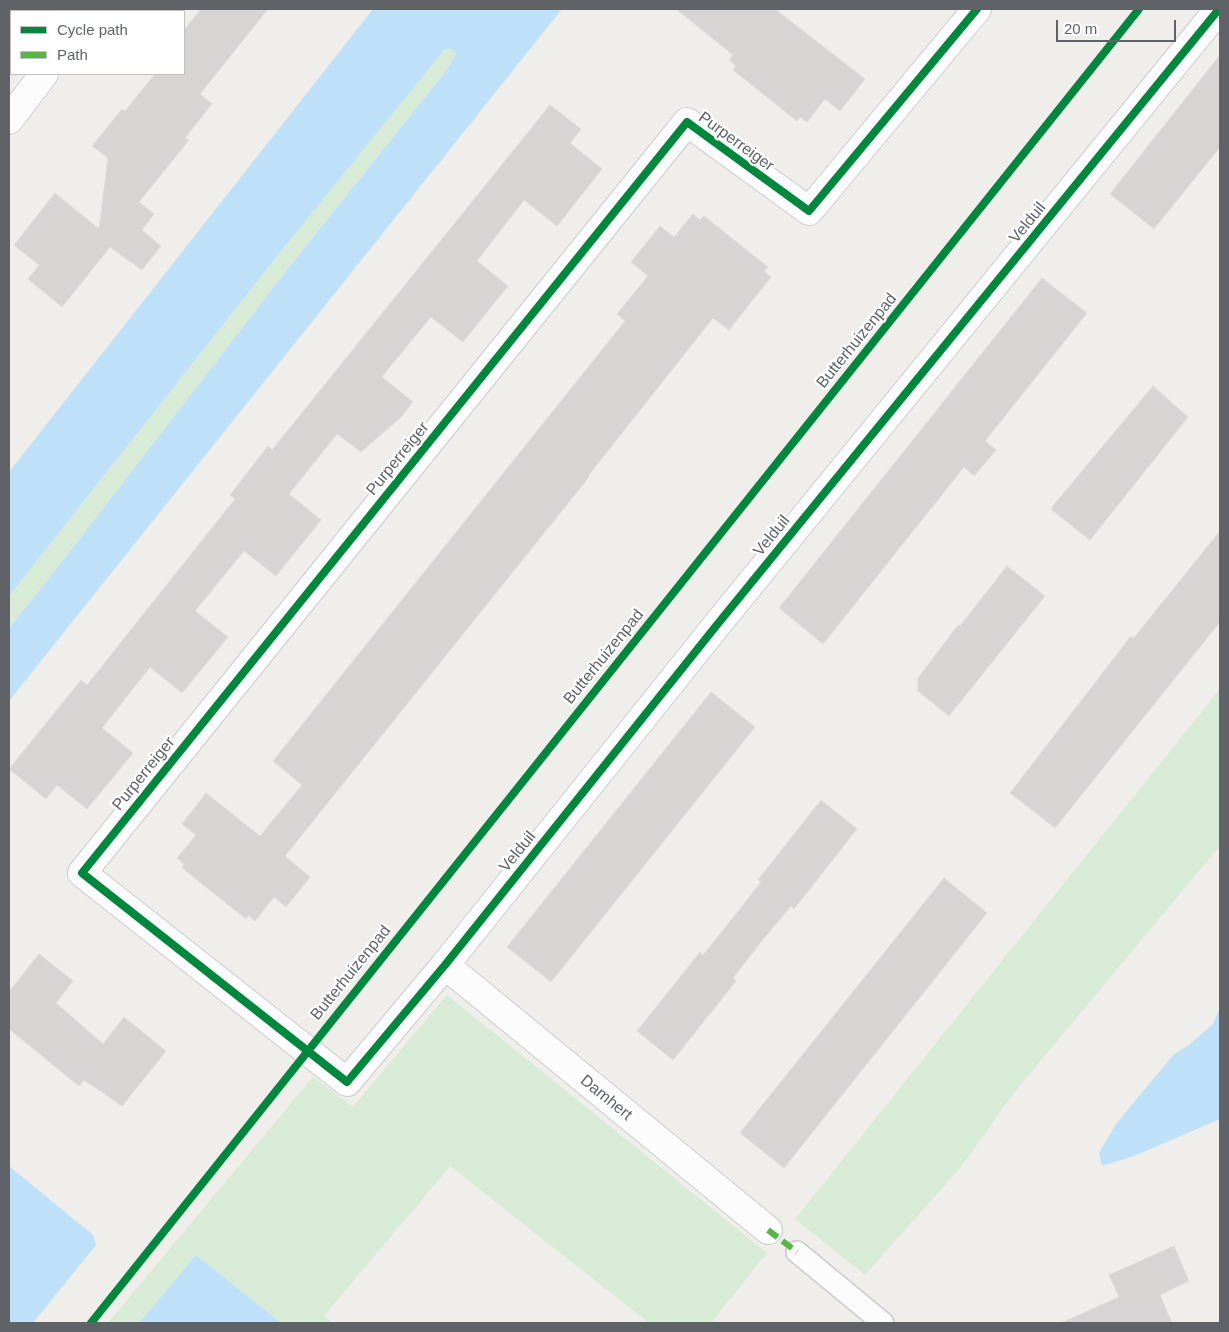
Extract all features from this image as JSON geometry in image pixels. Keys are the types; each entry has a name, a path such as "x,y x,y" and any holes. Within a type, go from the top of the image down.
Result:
{"street":[{"name":"Purperreiger","path":"347,1082 82,873 686,122 809,211 977,9"},
{"name":"Velduil","path":"347,1082 445,965 716,626 1218,9"},
{"path":"9,120 43,75"},
{"name":"Damhert","path":"445,965 768,1230"}],"lane":[{"path":"797,1252 883,1323"}],"green space":[{"path":"451,49 456,53 449,67 290,266 9,628 9,596 326,195 444,50"},
{"path":"1220,689 1220,846 1016,1090 961,1167 865,1275 795,1219"},
{"path":"447,995 767,1253 711,1323 649,1323 450,1166 324,1316 332,1323 281,1323 196,1255 139,1323 108,1323 313,1077 353,1107"}],"water":[{"path":"373,9 562,9 9,701 9,628 290,266 449,67 456,53 451,49 444,50 286,245 9,596 9,472"},
{"path":"1220,1008 1220,1119 1134,1156 1102,1166 1099,1153 1116,1124 1174,1054 1189,1045 1213,1024"},
{"path":"9,1166 93,1235 96,1245 33,1323 9,1323"},
{"path":"196,1255 281,1323 139,1323"}],"building":[{"path":"201,9 268,9 200,94 212,104 185,138 189,140 139,202 154,214 142,230 161,246 142,270 110,247 62,307 28,279 39,265 14,245 55,193 99,229 108,158 92,146 122,109 125,111 154,75 185,75 185,29"},
{"path":"676,9 775,9 865,79 840,111 825,99 807,122 800,117 797,121 733,70 736,66 729,60 733,55"},
{"path":"1220,55 1220,147 1154,229 1110,194"},
{"path":"550,105 581,129 570,143 602,169 557,226 524,200 477,261 508,286 463,342 431,317 382,377 413,402 401,417 361,452 337,434 289,494 321,520 276,576 244,551 195,611 228,637 182,693 150,667 102,728 133,753 87,809 57,785 46,799 9,769 81,680 87,685 235,499 230,495 268,446 272,450"},
{"path":"693,214 700,220 704,216 768,267 764,271 771,277 729,330 713,318 589,477 285,856 310,877 286,907 274,897 255,921 248,915 246,919 182,868 184,864 177,858 196,835 182,824 206,793 260,836 302,785 273,761 625,321 617,314 648,276 631,262 660,226 674,237"},
{"path":"1042,278 1087,313 985,441 996,450 974,476 964,467 823,644 779,608"},
{"path":"1153,386 1188,417 1090,540 1052,510 1052,507"},
{"path":"1220,531 1220,622 1055,828 1010,793 1131,636 1133,639"},
{"path":"1007,566 1045,596 949,716 918,691 918,678 958,625 960,626"},
{"path":"711,692 755,727 551,982 507,947"},
{"path":"821,800 857,829 794,909 791,906 761,942 733,978 736,981 673,1060 637,1031 700,952 703,955 732,919 761,882 758,880"},
{"path":"944,878 987,913 784,1168 740,1133"},
{"path":"39,954 73,981 56,1003 103,1044 124,1017 166,1051 122,1106 84,1080 79,1086 9,1029 9,992"},
{"path":"1174,1246 1189,1281 1160,1295 1172,1323 1061,1323 1119,1297 1109,1275"}],"marked path":[{"path":"768,1230 797,1252"}],"cycle path":[{"path":"977,9 809,211 687,122 82,873 347,1082 445,965 716,626 1219,9"},
{"name":"Butterhuizenpad","path":"91,1323 1139,9"}]}
